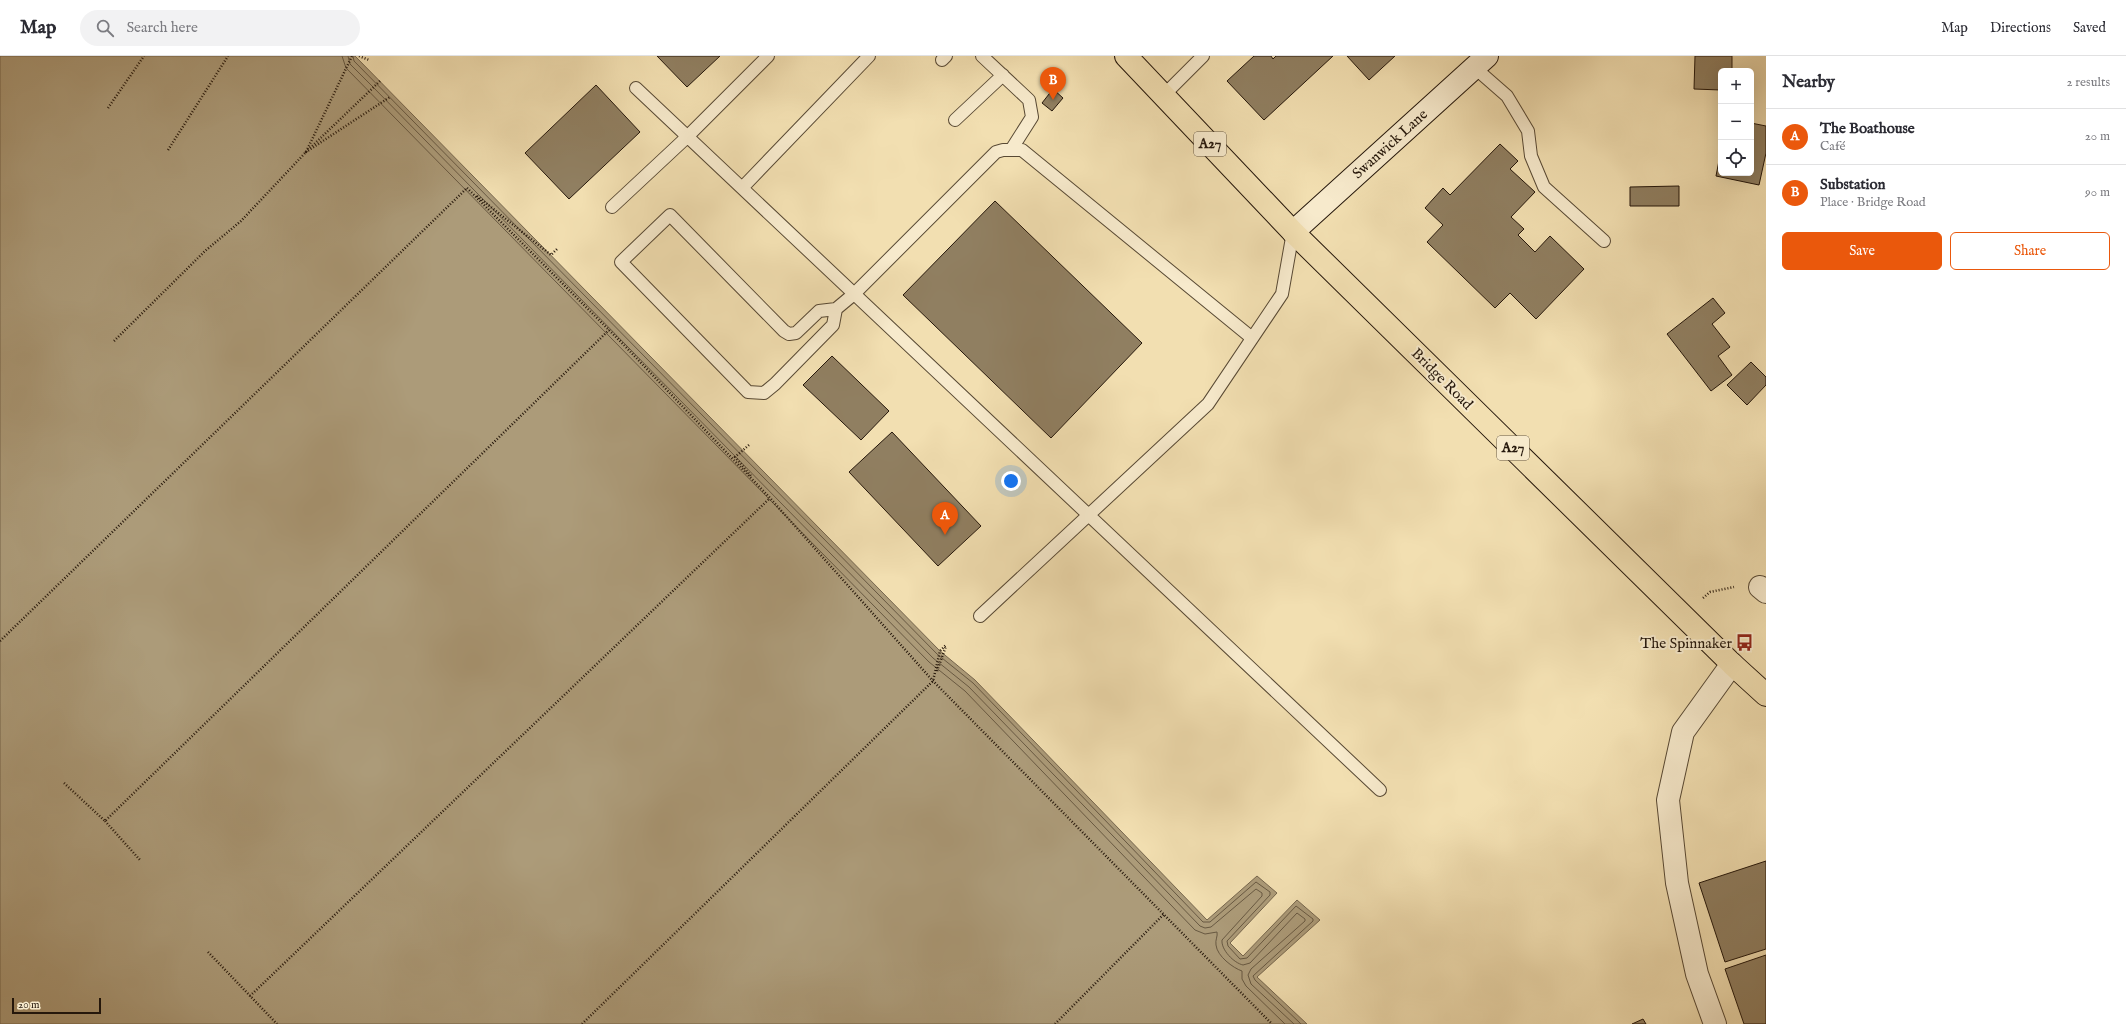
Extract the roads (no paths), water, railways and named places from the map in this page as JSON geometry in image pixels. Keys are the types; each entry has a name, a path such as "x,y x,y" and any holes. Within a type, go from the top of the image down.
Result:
{"main road":[{"name":"Bridge Road","path":"1126,56 1293,232 1732,664 1766,695"}],"street":[{"name":"Swanwick Lane","path":"1293,232 1481,62"},
{"path":"1715,1024 1697,974 1677,883 1668,800 1683,732 1732,664"}],"lane":[{"path":"612,207 687,137 768,56"},
{"path":"742,188 870,56"},
{"path":"982,56 1029,100 1032,117 1011,150"},
{"path":"1164,95 1203,56"},
{"path":"1481,62 1507,96 1528,131 1531,156 1544,186 1604,241"},
{"path":"955,120 1003,75"},
{"path":"636,88 1380,790"},
{"path":"836,309 833,325 775,384 764,393 748,392 622,262 670,215 789,334 796,333 819,311 836,309 854,294 996,152 1022,150 1252,338"},
{"path":"980,616 1208,404 1282,294 1293,232"}],"water":[{"path":"0,56 355,56 940,651 975,680 1207,920 1257,876 1277,893 1230,943 1243,956 1297,900 1320,920 1257,977 1307,1024 0,1024"}],"place":[{"name":"Substation","path":"1053,100"},
{"name":"The Boathouse","path":"945,535"},
{"name":"The Spinnaker","path":"1745,643"}]}
